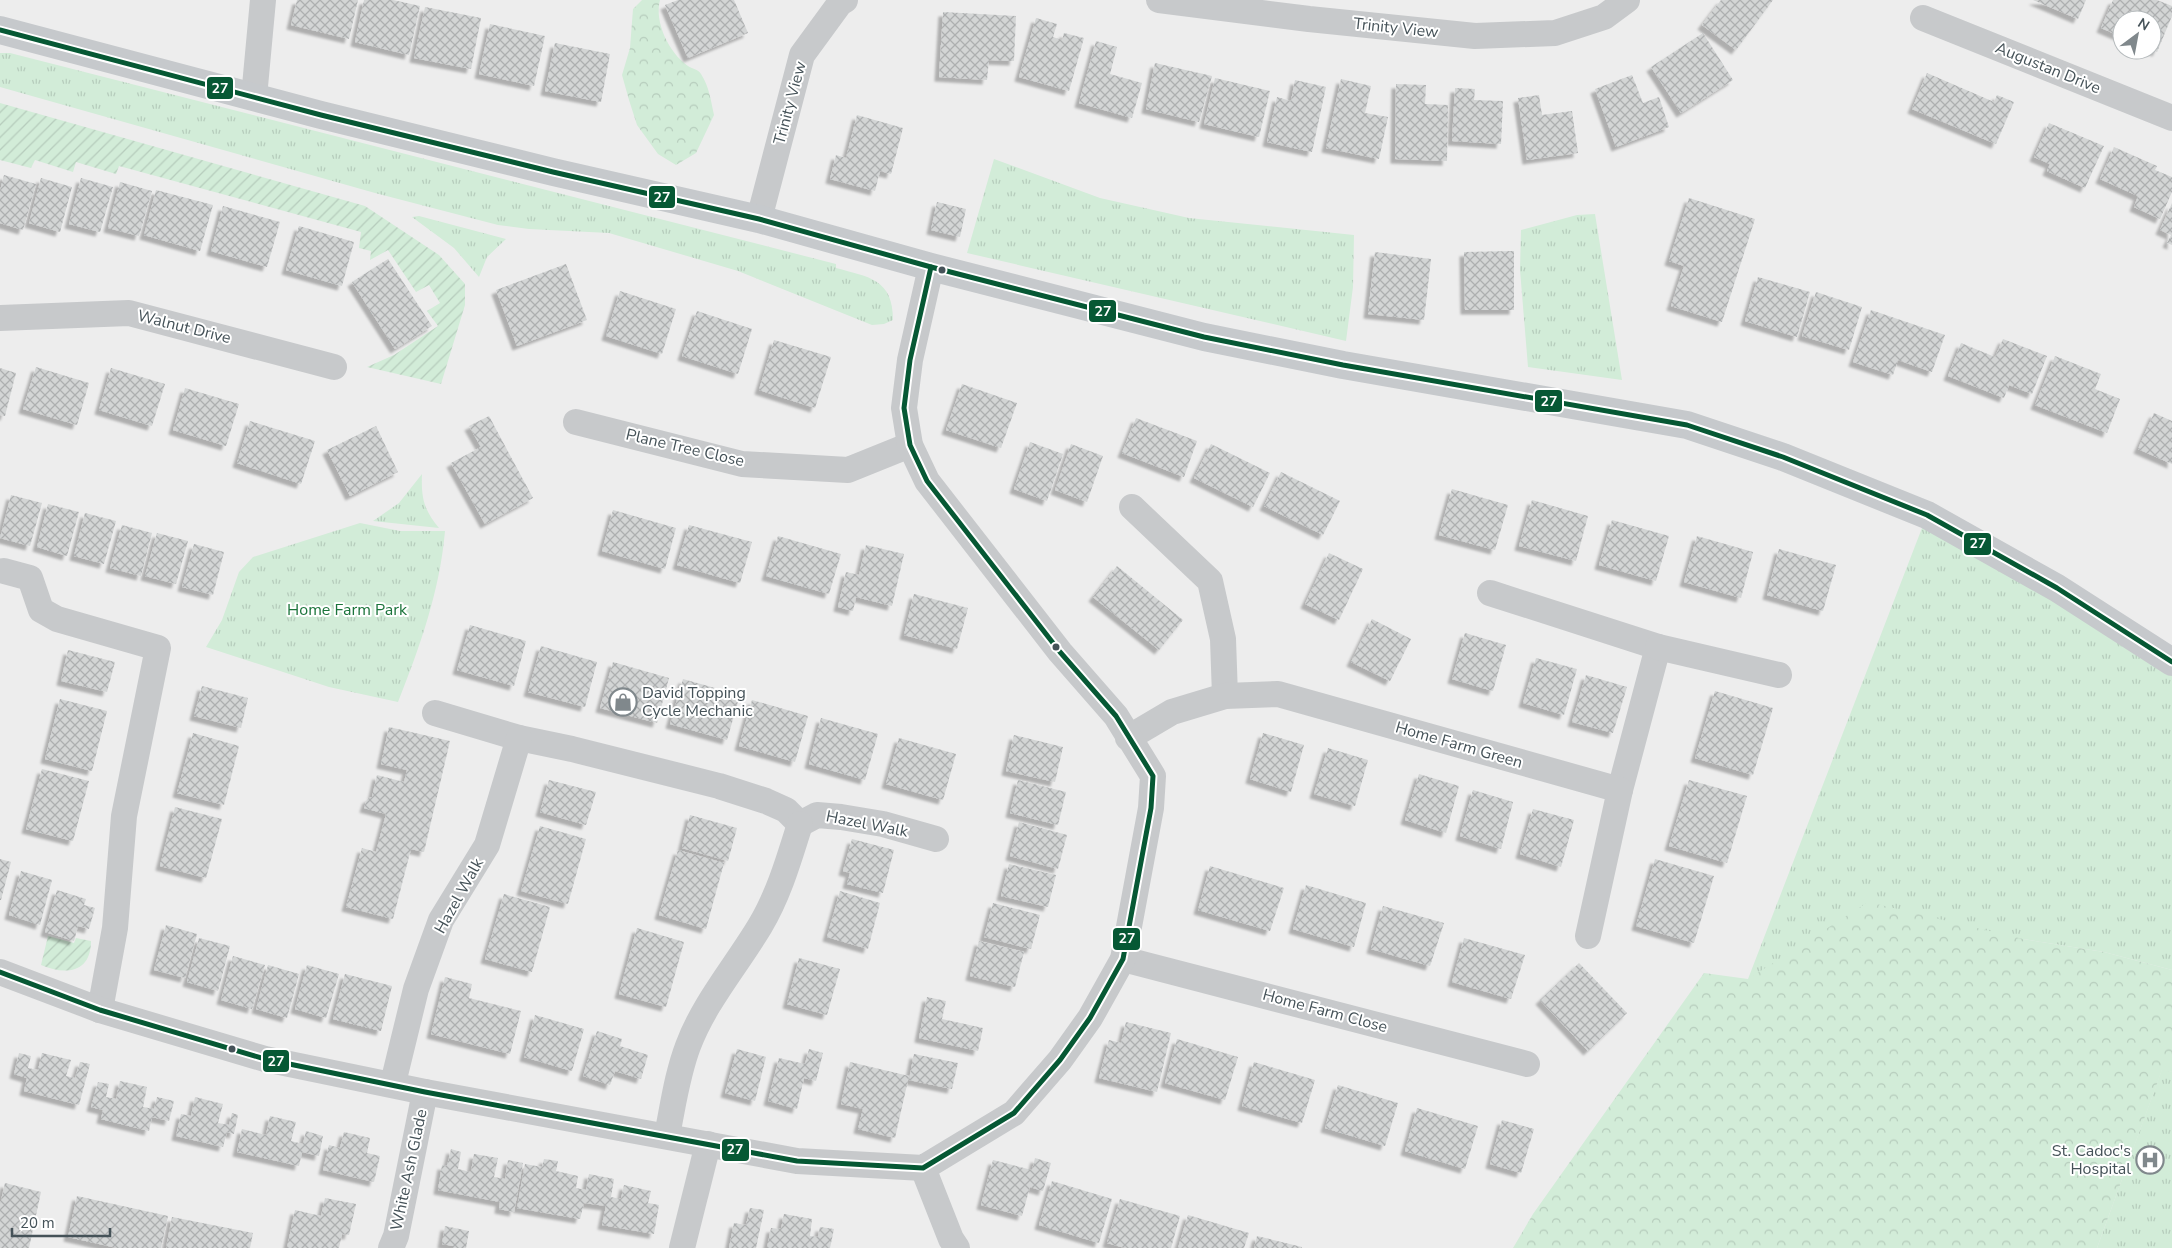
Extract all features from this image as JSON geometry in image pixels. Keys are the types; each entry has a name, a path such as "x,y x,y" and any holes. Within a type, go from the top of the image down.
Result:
{"street":[{"path":"254,97 263,0"},
{"name":"Trinity View","path":"759,219 802,54 840,2 844,0"},
{"name":"Trinity View","path":"1158,0 1310,19 1475,36 1555,33 1604,17 1627,0"},
{"name":"Augustan Drive","path":"1923,18 2172,118"},
{"path":"0,30 254,97 553,172 759,219 1204,337 1343,365 1677,424 1713,434 1791,460 1927,515 2058,588 2172,662"},
{"path":"0,972 100,1010 265,1059 425,1092 667,1135 797,1161 923,1168 1014,1113 1060,1060 1090,1018 1122,958 1151,808 1152,776 1116,716 1060,652 927,481 910,445 904,408 910,360 931,266"},
{"name":"Walnut Drive","path":"0,318 130,313 334,367"},
{"name":"Plane Tree Close","path":"576,422 742,464 848,470 910,445"},
{"path":"1132,507 1210,581 1224,639 1225,696"},
{"path":"4,571 30,578 40,610 57,619 158,648 124,816 115,928 100,1010"},
{"path":"1490,593 1658,647 1779,675"},
{"path":"1588,936 1620,790 1658,647"},
{"name":"Home Farm Green","path":"1128,738 1172,712 1225,696 1278,694 1620,790"},
{"path":"435,713 519,738 572,749 719,786 766,801 786,810 800,824 780,888 761,924 710,1003 688,1046 676,1090 667,1135"},
{"name":"Hazel Walk","path":"393,1084 416,989 441,920 487,845 519,738"},
{"name":"Hazel Walk","path":"800,824 817,815 841,817 884,824 936,839"},
{"name":"Home Farm Close","path":"1122,958 1527,1064"},
{"name":"White Ash Glade","path":"391,1248 396,1236 425,1092"},
{"path":"682,1248 708,1144"},
{"path":"923,1168 951,1239 957,1248"}],"green space":[{"path":"642,0 660,0 659,18 669,45 681,60 701,74 712,104 714,115 696,153 676,165 658,154 637,125 622,75 630,48 633,9"},
{"path":"0,53 10,53 836,264 836,268 869,278 884,288 892,306 893,320 884,324 872,325 738,271 609,233 529,229 498,225 375,193 0,87"},
{"path":"0,103 365,206 439,255 465,284 465,305 441,384 367,367 394,355 438,326 427,311 440,303 429,285 416,292 388,250 370,260 371,251 359,248 361,232 119,166 116,174 76,162 73,172 35,160 31,168 0,160"},
{"path":"994,159 1100,198 1189,218 1354,235 1353,287 1346,341 967,253"},
{"path":"1595,214 1622,380 1528,367 1520,270 1521,230 1577,215"},
{"path":"419,216 506,239 487,257 479,277 454,248 412,217"},
{"path":"422,474 424,503 439,528 373,521 399,503"},
{"path":"1927,515 2172,662 2172,970 2104,952 2023,939 1748,979"},
{"name":"Home Farm Park","path":"360,523 400,531 445,531 434,597 414,660 398,702 329,687 206,647 222,620 239,572 253,557"},
{"path":"1868,902 2023,939 2104,952 2172,970 2172,1072 2162,1070 2097,1248 1513,1248 1533,1214 1704,973 1748,979"},
{"path":"48,936 74,943 76,938 91,941 90,952 86,960 81,966 67,971 41,965"},
{"name":"St. Cadoc's Hospital","path":"2162,1069 2172,1072 2172,1248 2097,1248"}],"building":[{"path":"297,0 358,0 349,39 291,25"},
{"path":"364,0 393,0 420,6 409,55 355,42"},
{"path":"678,0 734,0 748,33 688,58 665,5"},
{"path":"1721,0 1773,0 1736,50 1702,25"},
{"path":"2033,0 2086,0 2078,19"},
{"path":"2113,0 2157,0 2172,6 2172,16 2162,40 2162,10 2112,10 2112,33 2101,28"},
{"path":"425,7 481,18 471,69 414,58"},
{"path":"943,12 1016,16 1014,61 989,60 987,80 939,77"},
{"path":"1036,18 1057,24 1053,37 1062,40 1064,33 1084,38 1069,91 1019,77"},
{"path":"490,24 545,36 534,86 479,74"},
{"path":"1703,33 1733,80 1681,113 1651,67"},
{"path":"1096,41 1117,47 1110,74 1142,83 1132,118 1079,103"},
{"path":"555,43 610,54 601,102 545,91"},
{"path":"1155,63 1212,76 1199,122 1146,109"},
{"path":"1927,73 1994,102 1997,95 2014,102 1996,144 1912,109"},
{"path":"1632,75 1643,103 1659,97 1669,127 1616,147 1595,89"},
{"path":"1215,78 1270,91 1259,137 1204,124"},
{"path":"1341,79 1371,86 1365,113 1388,117 1379,159 1326,148"},
{"path":"1295,80 1326,87 1312,152 1267,142 1277,97 1291,101"},
{"path":"1396,84 1426,85 1425,104 1448,105 1447,161 1395,159"},
{"path":"1455,88 1475,89 1474,100 1503,101 1501,144 1452,141"},
{"path":"1539,95 1542,115 1572,111 1578,153 1527,160 1518,98"},
{"path":"857,115 903,128 891,174 880,171 875,191 830,179 836,155 846,158"},
{"path":"2049,123 2104,146 2085,188 2047,171 2050,164 2034,157"},
{"path":"2114,147 2157,166 2155,170 2172,177 2172,192 2160,219 2134,207 2138,196 2100,179"},
{"path":"4,175 36,184 23,230 0,223 0,191"},
{"path":"41,178 72,187 60,232 29,223"},
{"path":"81,178 113,187 100,232 69,224"},
{"path":"120,182 152,191 139,236 108,228"},
{"path":"156,190 213,205 200,251 144,235"},
{"path":"1689,198 1755,219 1722,322 1671,306 1684,266 1669,261"},
{"path":"937,202 966,209 960,237 931,230"},
{"path":"2172,203 2172,245 2167,243 2171,235 2160,230"},
{"path":"223,206 280,222 267,267 211,251"},
{"path":"299,226 354,242 342,286 286,270"},
{"path":"1514,251 1514,310 1465,310 1464,252"},
{"path":"1375,252 1431,259 1424,320 1368,314"},
{"path":"388,259 432,326 395,349 352,282"},
{"path":"566,264 587,320 517,346 496,290"},
{"path":"1758,277 1810,292 1797,337 1745,321"},
{"path":"620,291 676,309 662,354 606,336"},
{"path":"1816,292 1862,307 1849,350 1802,336"},
{"path":"1871,310 1945,335 1932,372 1898,360 1893,375 1853,362"},
{"path":"697,311 752,329 738,374 682,356"},
{"path":"2003,339 2047,356 2032,394 2009,385 2004,398 1948,376 1961,343 1995,357"},
{"path":"774,340 831,357 815,408 759,390"},
{"path":"2055,356 2101,374 2095,389 2120,399 2107,433 2035,405"},
{"path":"36,367 89,383 77,425 23,409"},
{"path":"0,368 16,373 5,416 0,415"},
{"path":"111,368 165,384 152,426 99,410"},
{"path":"962,384 1017,403 1001,448 946,430"},
{"path":"185,388 239,404 226,446 173,430"},
{"path":"2154,413 2172,421 2172,464 2138,449"},
{"path":"489,416 533,498 485,524 451,463 481,447 469,426"},
{"path":"1136,418 1197,441 1184,477 1122,453"},
{"path":"250,421 315,441 301,484 237,463"},
{"path":"376,426 398,472 350,496 327,450"},
{"path":"1030,442 1063,454 1047,501 1014,489"},
{"path":"1071,444 1103,456 1087,502 1055,490"},
{"path":"1211,444 1270,473 1253,507 1194,478"},
{"path":"1281,472 1340,501 1323,535 1264,506"},
{"path":"1452,489 1508,505 1495,550 1439,535"},
{"path":"11,495 42,503 30,546 0,538"},
{"path":"1532,500 1588,516 1576,561 1519,546"},
{"path":"48,504 79,512 67,556 37,547"},
{"path":"613,510 676,528 665,569 602,551"},
{"path":"85,513 116,521 104,564 74,556"},
{"path":"1612,520 1669,536 1656,581 1599,565"},
{"path":"122,525 152,533 141,576 110,568"},
{"path":"689,525 752,542 740,583 677,565"},
{"path":"157,533 188,541 176,584 145,576"},
{"path":"778,536 841,554 829,594 766,576"},
{"path":"1697,536 1753,552 1741,598 1684,582"},
{"path":"194,544 224,552 213,595 182,587"},
{"path":"866,545 904,554 892,606 856,597 853,611 838,607 846,572 859,575"},
{"path":"1779,549 1836,565 1823,611 1767,595"},
{"path":"1329,553 1363,569 1339,620 1305,604"},
{"path":"1117,566 1183,620 1159,650 1093,597"},
{"path":"914,594 968,608 957,649 904,635"},
{"path":"1372,619 1411,639 1390,681 1351,662"},
{"path":"470,625 526,641 514,686 457,670"},
{"path":"1465,633 1506,645 1493,691 1452,679"},
{"path":"541,646 597,662 585,707 528,692"},
{"path":"68,650 115,662 107,692 61,681"},
{"path":"1536,658 1577,669 1564,715 1523,703"},
{"path":"613,662 669,678 657,723 600,708"},
{"path":"1586,675 1627,687 1613,733 1572,722"},
{"path":"683,679 740,695 727,740 670,724"},
{"path":"202,686 248,698 241,728 194,716"},
{"path":"1715,691 1773,708 1753,775 1695,758"},
{"path":"60,699 107,711 92,771 45,759"},
{"path":"752,700 808,716 795,762 739,746"},
{"path":"821,718 878,734 865,780 809,764"},
{"path":"389,727 450,741 424,852 411,849 393,919 346,907 362,848 376,852 386,814 364,808 367,799 372,797 377,775 404,782 407,770 381,764"},
{"path":"193,733 239,746 224,805 177,793"},
{"path":"1263,733 1304,745 1291,792 1250,779"},
{"path":"1014,735 1063,747 1055,782 1006,771"},
{"path":"899,738 956,754 943,800 886,784"},
{"path":"1328,748 1368,760 1355,806 1314,794"},
{"path":"42,769 89,781 73,841 26,829"},
{"path":"1419,774 1459,786 1446,833 1405,820"},
{"path":"549,780 596,792 586,825 540,812"},
{"path":"1018,780 1066,792 1058,825 1010,813"},
{"path":"1689,780 1747,796 1727,863 1669,846"},
{"path":"1473,790 1513,802 1501,849 1460,836"},
{"path":"175,807 222,819 206,878 160,866"},
{"path":"1533,809 1574,820 1561,867 1520,854"},
{"path":"690,815 737,828 728,861 682,848"},
{"path":"1019,822 1067,835 1058,869 1010,856"},
{"path":"540,826 586,839 568,904 521,891"},
{"path":"852,839 894,850 883,893 847,884 850,873 843,871"},
{"path":"678,850 724,863 706,929 659,915"},
{"path":"0,859 11,862 1,900 0,900"},
{"path":"1655,859 1714,876 1694,943 1636,926"},
{"path":"1009,864 1056,875 1048,907 1001,896"},
{"path":"1210,866 1284,888 1270,931 1198,910"},
{"path":"21,871 52,880 40,925 9,915"},
{"path":"1306,885 1366,903 1354,947 1293,929"},
{"path":"57,890 86,899 84,905 95,908 89,929 78,926 74,941 45,932"},
{"path":"840,891 880,903 868,949 827,937"},
{"path":"504,894 550,907 532,972 485,959"},
{"path":"993,903 1040,915 1031,949 984,937"},
{"path":"1383,906 1444,923 1430,966 1371,949"},
{"path":"166,925 197,934 185,978 154,970"},
{"path":"637,928 684,942 666,1007 619,994"},
{"path":"199,938 230,946 218,991 187,982"},
{"path":"1464,938 1525,955 1511,999 1452,982"},
{"path":"979,941 1024,952 1015,987 970,976"},
{"path":"233,956 265,965 252,1009 221,1000"},
{"path":"799,958 840,969 827,1015 787,1004"},
{"path":"1579,963 1627,1013 1588,1051 1540,1000"},
{"path":"268,965 299,974 287,1018 256,1009"},
{"path":"307,965 339,974 326,1018 295,1009"},
{"path":"345,974 392,986 381,1031 333,1019"},
{"path":"445,977 472,984 469,998 521,1011 510,1054 431,1034"},
{"path":"927,997 946,1001 942,1019 983,1028 978,1051 919,1038"},
{"path":"535,1015 584,1029 572,1071 524,1057"},
{"path":"1126,1022 1171,1033 1157,1092 1099,1078 1109,1040 1121,1043"},
{"path":"597,1031 622,1039 620,1046 648,1055 641,1079 615,1071 610,1085 583,1076"},
{"path":"1177,1039 1238,1057 1225,1100 1165,1083"},
{"path":"737,1049 766,1057 755,1101 725,1093"},
{"path":"809,1049 823,1053 816,1081 804,1078 797,1109 768,1101 779,1058 805,1064"},
{"path":"19,1053 31,1056 28,1068 38,1070 42,1053 71,1060 66,1076 75,1078 80,1062 90,1064 79,1105 24,1091 27,1078 14,1074"},
{"path":"914,1054 958,1063 952,1089 909,1080"},
{"path":"850,1062 909,1076 895,1138 858,1129 863,1109 841,1104"},
{"path":"1254,1062 1315,1080 1302,1123 1242,1106"},
{"path":"120,1081 147,1087 143,1107 154,1109 157,1097 174,1101 169,1121 152,1117 149,1131 101,1119 103,1110 91,1107 98,1082 109,1084 106,1097 116,1099"},
{"path":"1338,1085 1398,1103 1385,1146 1325,1128"},
{"path":"195,1097 223,1104 218,1123 229,1125 232,1113 238,1115 234,1134 227,1132 223,1147 176,1136 181,1114 191,1116"},
{"path":"1417,1108 1478,1126 1465,1169 1405,1151"},
{"path":"270,1116 296,1122 291,1141 303,1144 306,1131 323,1136 319,1156 302,1152 299,1166 237,1152 242,1129 266,1135"},
{"path":"1502,1120 1534,1129 1521,1173 1490,1164"},
{"path":"344,1132 370,1138 367,1153 380,1156 374,1182 323,1170 329,1145 340,1148"},
{"path":"451,1149 461,1152 458,1169 471,1172 474,1154 498,1158 494,1177 505,1179 508,1160 523,1163 514,1212 499,1209 500,1202 438,1190 442,1165 447,1166"},
{"path":"1035,1158 1051,1163 1043,1191 1030,1187 1022,1216 981,1205 993,1160 1032,1170"},
{"path":"544,1159 558,1161 556,1171 578,1176 576,1188 586,1190 589,1174 614,1179 611,1197 621,1199 624,1185 651,1191 648,1203 659,1205 654,1234 602,1225 606,1206 584,1203 580,1219 517,1208 525,1164 542,1167"},
{"path":"1052,1181 1112,1199 1099,1243 1039,1225"},
{"path":"5,1183 41,1192 29,1248 0,1248 0,1205"},
{"path":"77,1196 168,1216 161,1248 117,1248 68,1237"},
{"path":"325,1198 356,1204 349,1235 342,1234 339,1248 287,1248 295,1210 321,1216"},
{"path":"1120,1199 1180,1216 1171,1248 1125,1248 1107,1243"},
{"path":"750,1208 764,1210 756,1248 729,1248 734,1223 746,1225"},
{"path":"784,1214 812,1219 810,1236 818,1237 820,1227 834,1229 830,1248 767,1248 771,1228 781,1229"},
{"path":"1188,1215 1249,1233 1244,1248 1178,1248"},
{"path":"172,1217 253,1233 250,1248 166,1248"},
{"path":"445,1226 469,1231 466,1248 453,1248 453,1246 442,1244"},
{"path":"1257,1236 1302,1247 1302,1248 1254,1248"}],"transit line":[{"name":"27","path":"0,30 321,115 553,172 759,219 931,267 1204,337 1343,365 1687,425 1783,457 1927,515 2057,588 2172,662"},
{"name":"27","path":"0,972 100,1010 265,1059 425,1092 797,1161 923,1168 1014,1113 1060,1060 1090,1018 1123,959 1151,808 1153,776 1116,716 1060,652 927,481 910,445 904,408 910,360 931,267"}],"place":[{"name":"David Topping Cycle Mechanic","path":"623,702"},
{"name":"St. Cadoc's Hospital","path":"2150,1160"}]}
